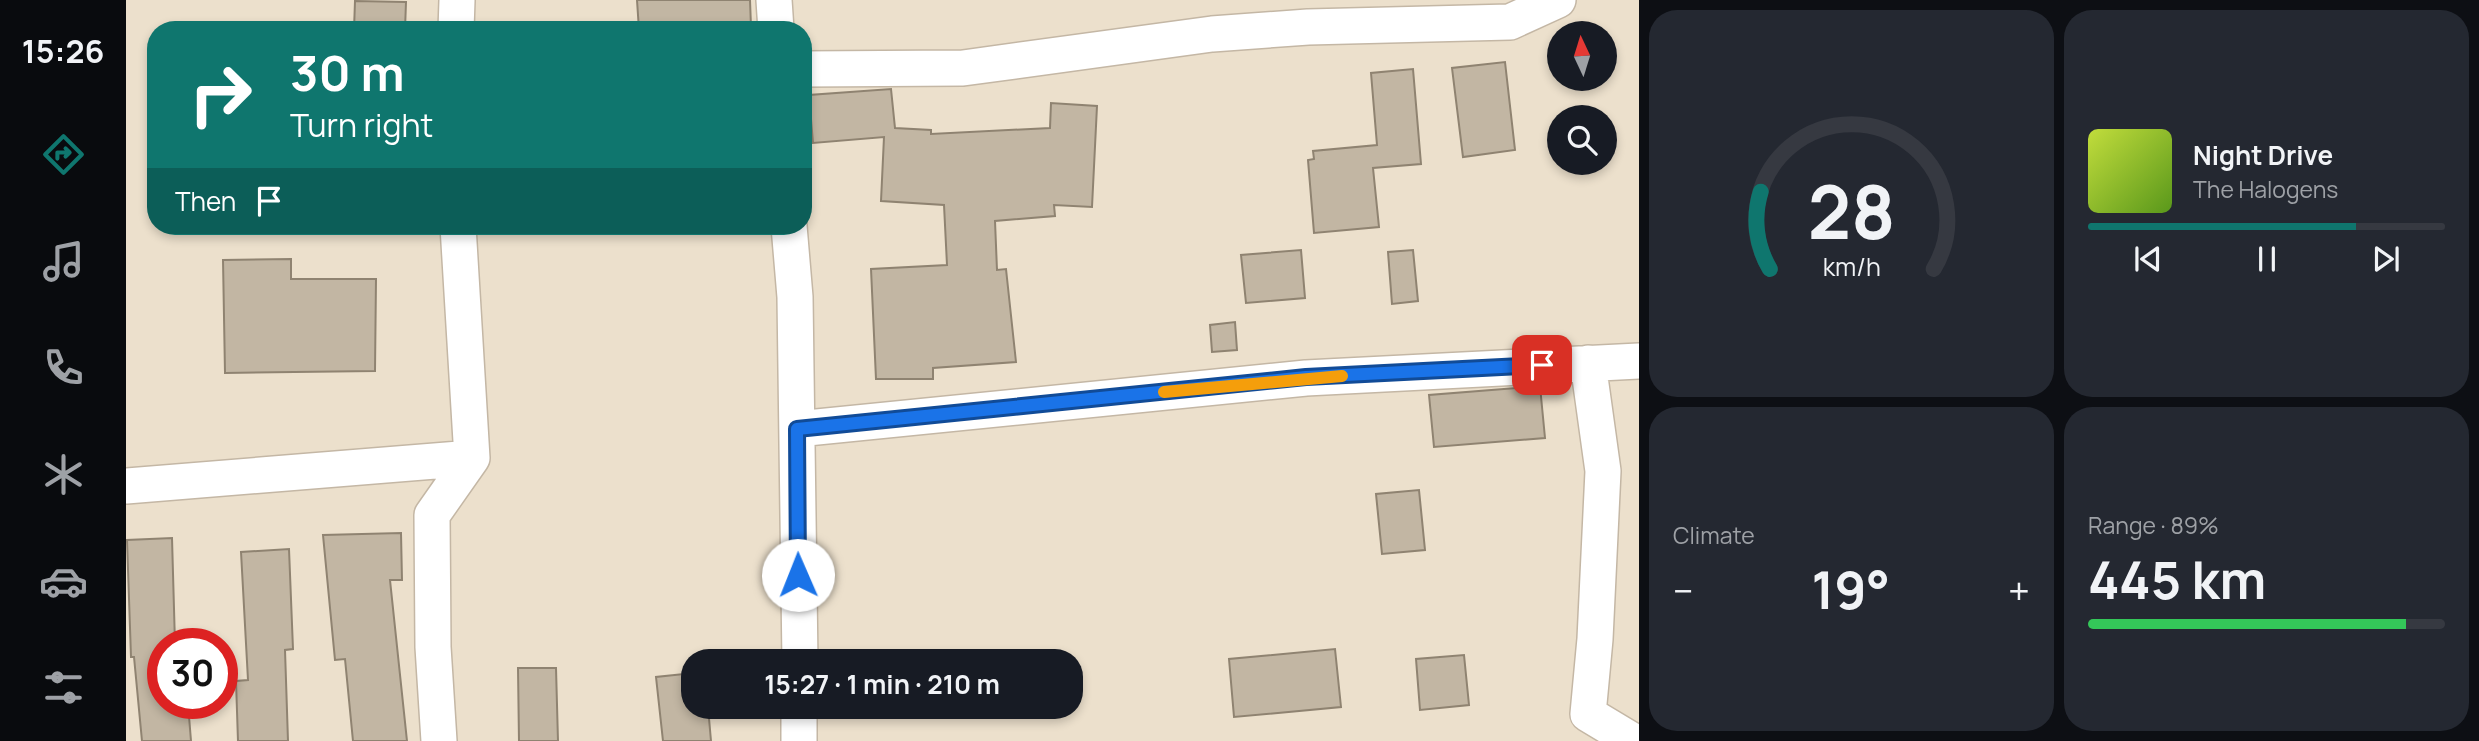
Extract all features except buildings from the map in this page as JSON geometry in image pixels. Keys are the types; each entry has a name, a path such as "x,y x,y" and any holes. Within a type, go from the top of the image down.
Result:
{"street":[{"path":"456,21 457,0"},
{"path":"774,0 775,21"},
{"path":"812,69 963,68 1212,34 1308,27 1510,22 1558,0"},
{"path":"439,741 433,647 432,515 472,458 459,235"},
{"path":"790,235 795,297 800,649"},
{"path":"797,429 1306,377 1639,361"},
{"path":"1588,363 1604,471 1588,714 1633,741"},
{"path":"126,486 472,458"},
{"path":"799,719 799,741"}],"slow traffic":[{"path":"1164,392 1306,377 1342,376"}],"route":[{"path":"798,575 797,429 1306,377 1542,365"}]}
